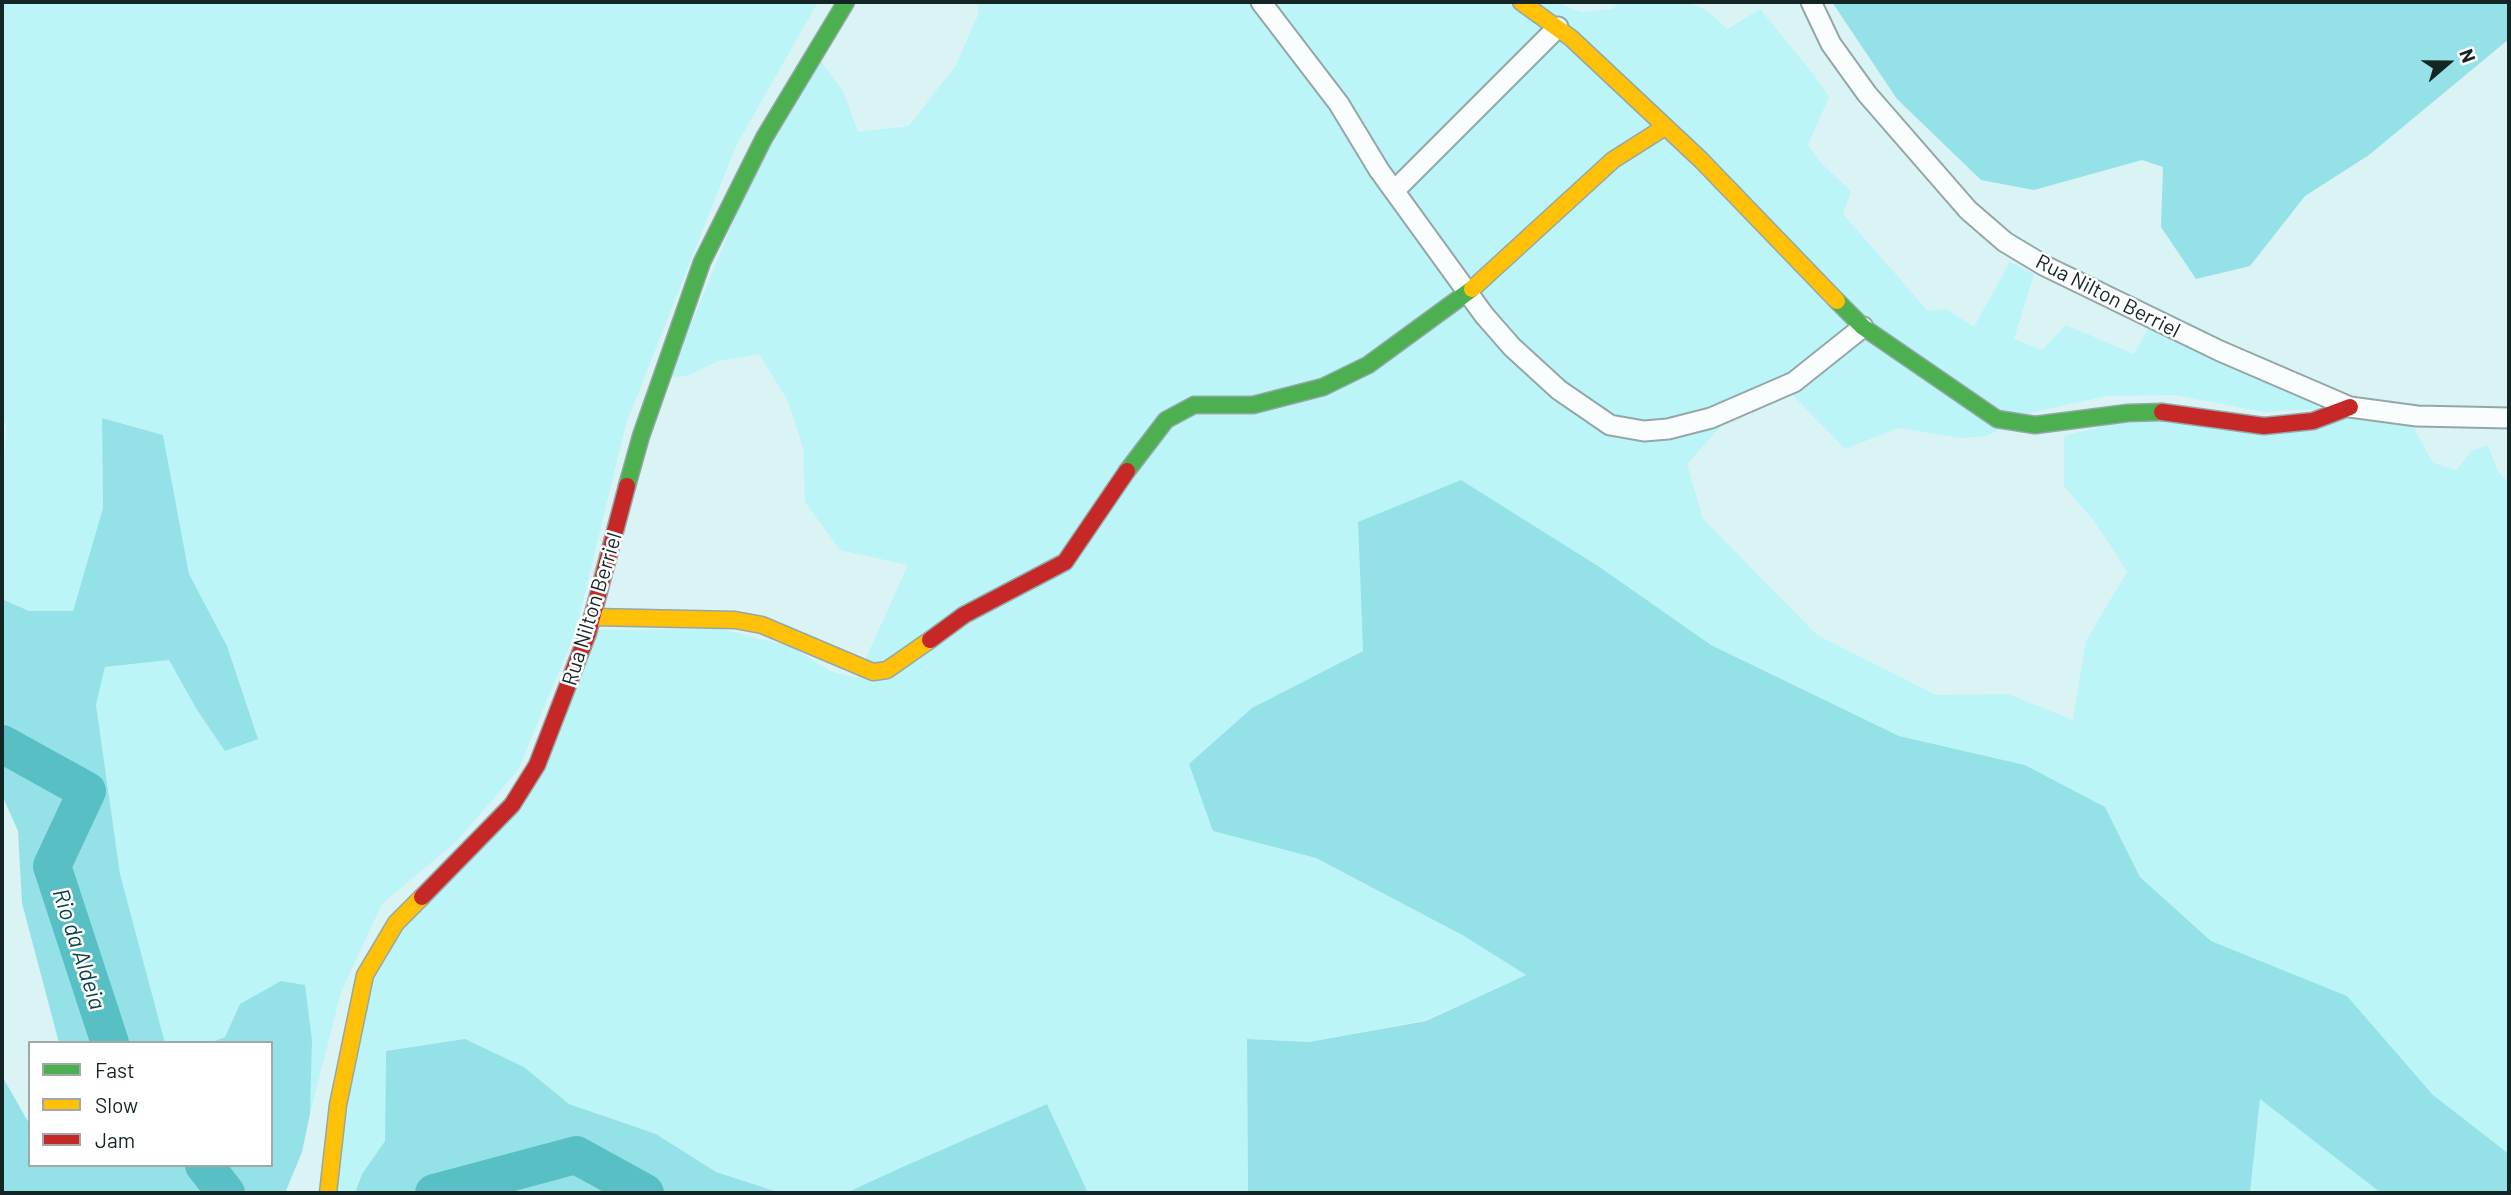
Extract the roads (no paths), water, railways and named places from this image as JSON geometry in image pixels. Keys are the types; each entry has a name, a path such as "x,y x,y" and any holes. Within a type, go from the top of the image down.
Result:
{"street":[{"name":"Rua Nilton Berriel","path":"328,1193 338,1105 365,975 396,923 512,805 526,786 556,721 592,617 641,436 702,262 764,138 846,2"},
{"path":"1261,2 1339,104 1394,191 1467,293 1513,347 1559,390 1592,414 1626,430 1668,429 1711,418 1812,370 1863,327"},
{"path":"1521,2 1558,27 1665,127 1863,327 1997,419 2013,424 2035,425 2127,413 2168,412 2264,426 2287,425 2332,416 2350,407"},
{"name":"Rua Nilton Berriel","path":"1811,2 1831,44 1867,94 1968,210 2005,242 2118,303 2350,407 2417,416 2509,418"},
{"path":"1394,191 1558,27"},
{"path":"592,617 735,620 762,625 855,667 873,672 887,670 964,615 1065,562 1150,437 1180,411 1194,405 1253,405 1281,400 1323,387 1368,365 1467,293 1613,160 1665,127"}],"waterway":[{"name":"Rio da Aldeia","path":"2,744 87,791 52,866 109,1041"},
{"name":"Rio da Aldeia","path":"434,1193 576,1155 645,1193"},
{"name":"Rio da Aldeia","path":"206,1167 226,1193"}]}
